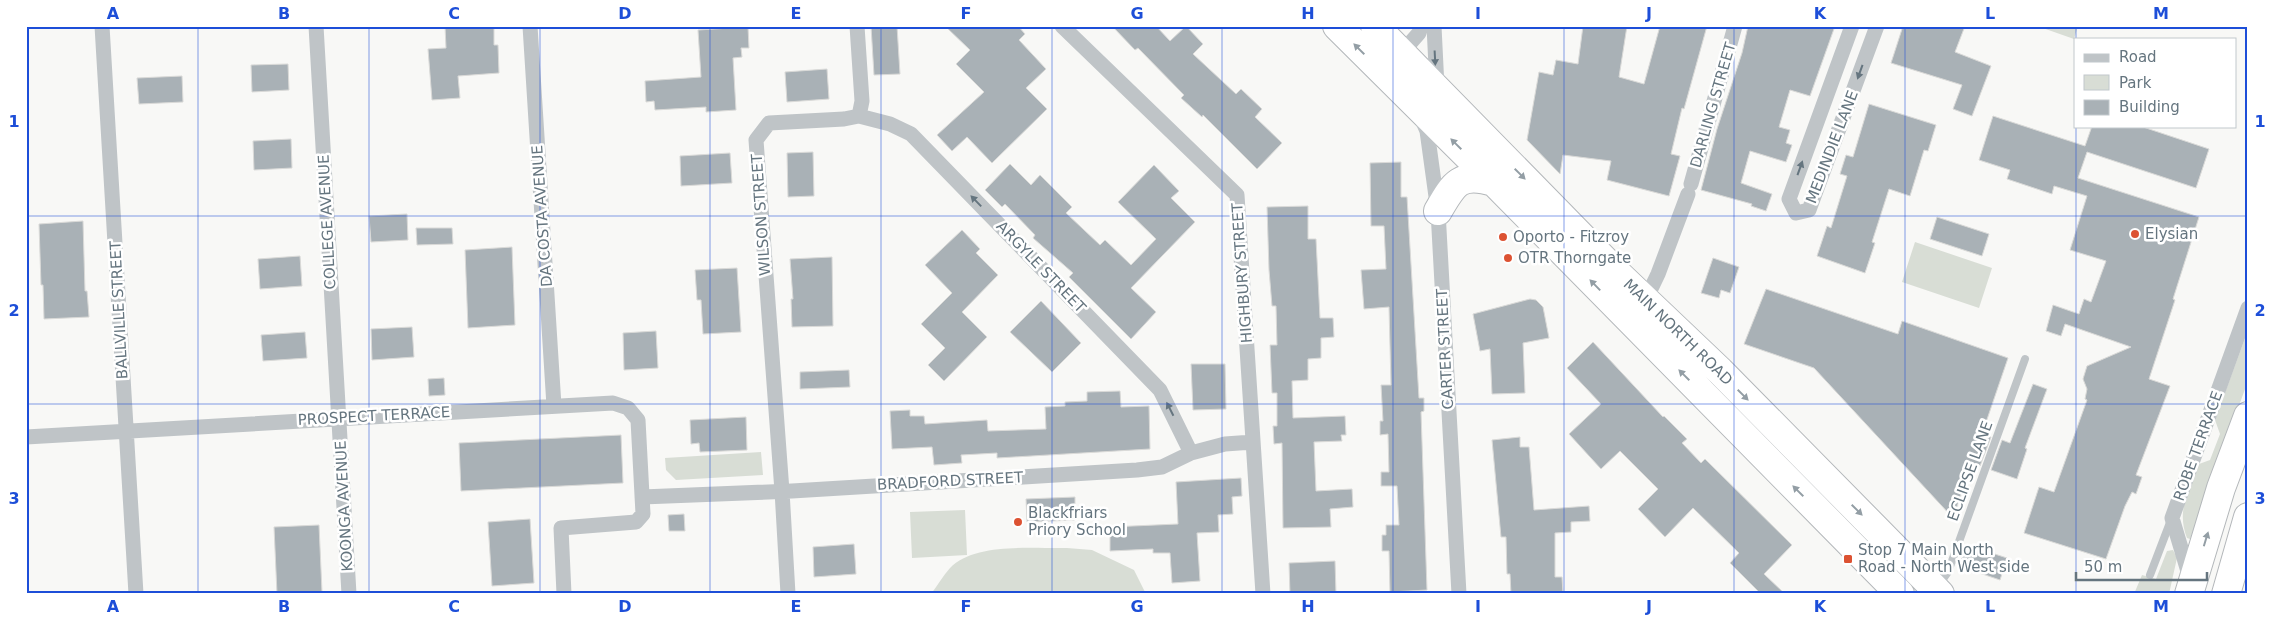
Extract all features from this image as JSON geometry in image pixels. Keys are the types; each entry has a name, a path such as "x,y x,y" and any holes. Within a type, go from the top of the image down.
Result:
{"highway":[{"name":"MAIN NORTH ROAD","path":"1337,26 1416,107 1494,182 1900,594"},
{"name":"MAIN NORTH ROAD","path":"1375,26 1619,275 1646,299 1938,592"},
{"path":"1438,211 1451,189 1460,180 1478,177 1494,182"},
{"path":"1629,319 1646,299"},
{"name":"ROBE TERRACE","path":"2190,589 2222,488 2248,416"},
{"path":"2226,594 2248,517"}],"street":[{"name":"BALLVILLE STREET","path":"102,26 136,594"},
{"name":"COLLEGE AVENUE","path":"316,26 339,418"},
{"name":"DA COSTA AVENUE","path":"530,26 554,406"},
{"path":"856,26 862,101 859,116"},
{"path":"1382,72 1419,33 1421,26"},
{"path":"1434,26 1437,90"},
{"name":"DARLING STREET","path":"1646,299 1658,274 1690,189 1735,26"},
{"name":"MEDINDIE LANE","path":"1852,26 1789,199 1796,213 1809,210 1877,26"},
{"name":"HIGHBURY STREET","path":"1069,29 1237,195 1263,594"},
{"name":"CARTER STREET","path":"1416,107 1427,131 1438,211 1459,594"},
{"name":"ARGYLE STREET","path":"859,116 890,124 911,134 1160,390 1191,453"},
{"name":"WILSON STREET","path":"788,594 756,140 769,123 844,119 859,116"},
{"name":"ROBE TERRACE","path":"2190,589 2172,518 2248,308"},
{"name":"PROSPECT TERRACE","path":"26,437 613,403 628,408 638,420 643,514 636,522 561,528 564,594"},
{"name":"KOONGA AVENUE","path":"339,418 349,594"},
{"name":"BRADFORD STREET","path":"642,497 782,491 1137,470 1162,466 1191,453 1225,444 1253,442"}],"lane":[{"name":"ECLIPSE LANE","path":"1938,592 1948,572 2025,359"},
{"path":"2150,575 2172,518"}],"green space":[{"path":"2037,26 2078,26 2074,39"},
{"path":"1915,242 1992,268 1979,308 1902,282"},
{"path":"2248,330 2248,381 2190,539 2187,538 2184,528 2183,509 2185,500 2199,464 2210,460 2220,434 2215,420"},
{"path":"761,452 763,475 676,480 666,470 665,458"},
{"path":"965,510 967,555 912,558 910,512"},
{"path":"1067,548 1092,550 1134,570 1146,594 931,594 950,568 974,554 1006,549"},
{"path":"2173,550 2177,558 2169,594 2134,594 2142,575 2156,579 2167,551"}],"building":[{"path":"445,26 494,26 494,45 498,45 499,73 458,76 460,98 432,100 428,49 446,48"},
{"path":"871,26 897,26 900,74 874,75"},
{"path":"945,26 1018,26 1025,34 1019,40 1046,69 1026,88 1047,109 992,163 967,137 952,151 937,135 984,92 956,64 970,50"},
{"path":"1112,26 1156,26 1170,41 1186,26 1203,44 1193,54 1236,94 1241,89 1262,109 1255,117 1282,143 1257,169 1203,115 1202,117 1181,98 1184,95 1138,48 1135,50"},
{"path":"1583,26 1627,26 1619,77 1644,84 1660,26 1707,26 1684,109 1682,108 1671,154 1680,156 1669,196 1607,180 1611,161 1563,155 1560,174 1527,140 1539,72 1553,75 1556,60 1578,64"},
{"path":"1748,26 1835,26 1810,96 1790,90 1779,127 1790,130 1786,143 1792,145 1786,162 1750,151 1741,183 1772,194 1766,211 1751,206 1752,204 1701,190 1717,129 1742,53"},
{"path":"1903,26 1965,26 1955,52 1991,66 1972,116 1953,109 1962,85 1891,63"},
{"path":"748,27 749,48 741,48 742,57 733,58 736,110 706,112 706,107 655,110 654,101 646,102 645,81 701,77 698,30"},
{"path":"288,64 289,90 252,92 251,65"},
{"path":"827,69 829,99 787,102 785,72"},
{"path":"182,76 183,102 139,104 137,78"},
{"path":"1869,104 1936,125 1928,151 1924,150 1910,196 1889,189 1872,242 1875,243 1865,273 1817,256 1827,226 1831,228 1847,176 1840,174 1846,155 1853,157"},
{"path":"1993,116 2085,146 2091,128 2146,128 2209,149 2196,188 2087,152 2078,178 2199,217 2173,299 2175,300 2149,379 2170,386 2136,475 2142,477 2136,494 2132,492 2125,506 2106,559 2024,533 2039,487 2054,492 2087,400 2085,399 2087,389 2083,379 2087,366 2131,347 2065,324 2061,336 2046,331 2053,305 2079,314 2084,299 2091,302 2106,261 2070,250 2087,196 2054,186 2052,194 2007,179 2010,170 1979,160"},
{"path":"291,139 292,168 254,170 253,141"},
{"path":"813,152 814,196 788,197 787,153"},
{"path":"730,153 732,183 681,186 680,156"},
{"path":"1401,162 1401,197 1407,197 1419,398 1424,398 1424,411 1421,412 1427,590 1390,592 1389,551 1382,551 1382,535 1386,535 1386,525 1399,525 1397,486 1381,486 1381,472 1389,472 1388,434 1380,435 1380,421 1383,421 1381,385 1391,385 1389,307 1364,309 1361,270 1386,269 1384,226 1371,226 1370,163"},
{"path":"1010,164 1031,185 1040,175 1072,207 1066,213 1100,245 1105,240 1131,265 1156,239 1118,202 1154,165 1179,191 1171,198 1195,222 1131,288 1156,312 1131,339 1069,277 1073,273 1033,238 1035,235 1005,204 1002,207 985,190"},
{"path":"1308,206 1308,239 1316,239 1320,318 1333,318 1334,337 1321,338 1321,358 1308,359 1308,380 1292,381 1293,418 1345,416 1346,435 1341,435 1342,441 1314,442 1316,491 1352,489 1353,507 1330,509 1331,527 1283,528 1282,443 1274,444 1273,426 1277,426 1277,393 1272,393 1270,345 1277,345 1276,306 1272,306 1267,207"},
{"path":"407,214 408,240 371,242 369,216"},
{"path":"1937,217 1989,234 1982,256 1930,239"},
{"path":"83,221 85,291 87,291 89,317 44,319 39,224"},
{"path":"416,228 452,228 453,244 417,245"},
{"path":"962,230 980,249 976,253 998,275 962,312 987,337 944,381 928,365 945,348 921,324 952,293 925,265"},
{"path":"512,247 515,325 468,328 465,250"},
{"path":"300,256 302,286 260,289 258,259"},
{"path":"832,257 833,326 792,327 791,299 793,299 790,259"},
{"path":"1713,258 1739,267 1730,293 1721,290 1719,298 1701,293"},
{"path":"737,268 741,332 703,334 701,300 697,300 695,270"},
{"path":"1766,289 1898,334 1902,321 2008,358 1982,434 1991,437 1980,466 1972,463 1953,518 1814,368 1744,344"},
{"path":"1530,299 1536,300 1543,307 1549,338 1523,343 1525,393 1492,394 1490,349 1480,351 1473,314"},
{"path":"1041,301 1081,343 1052,372 1010,332"},
{"path":"412,327 414,357 372,360 371,329"},
{"path":"656,331 658,368 624,370 623,333"},
{"path":"305,332 307,358 263,361 261,335"},
{"path":"1593,342 1663,417 1687,439 1682,443 1701,463 1705,459 1792,545 1764,574 1785,594 1761,594 1730,563 1739,553 1693,508 1665,537 1638,509 1658,489 1620,451 1601,469 1569,434 1601,404 1567,368"},
{"path":"1191,364 1225,364 1226,409 1193,410"},
{"path":"849,370 850,387 800,389 800,372"},
{"path":"444,378 445,395 429,396 428,379"},
{"path":"2033,384 2047,389 2025,448 2027,449 2017,479 1991,470 2002,440 2010,443"},
{"path":"1120,391 1121,407 1149,406 1150,449 997,458 997,453 961,455 962,463 934,465 932,447 892,449 890,411 910,410 910,416 924,416 925,424 987,420 988,431 1046,429 1045,407 1065,406 1065,402 1087,401 1087,392"},
{"path":"746,417 747,450 700,452 699,443 691,444 690,420"},
{"path":"621,435 623,483 461,491 459,443"},
{"path":"1520,437 1520,447 1529,447 1534,510 1589,506 1590,521 1571,522 1571,532 1555,533 1555,577 1562,577 1563,594 1511,594 1510,574 1507,574 1506,537 1501,537 1492,440"},
{"path":"1241,478 1242,496 1232,497 1233,514 1218,515 1219,532 1197,533 1200,581 1172,583 1170,553 1153,553 1153,549 1110,551 1110,527 1178,524 1176,482"},
{"path":"1075,497 1075,520 1027,522 1026,499"},
{"path":"684,514 685,531 669,531 668,515"},
{"path":"530,519 534,583 492,586 488,522"},
{"path":"319,525 322,592 277,594 274,527"},
{"path":"854,544 856,574 814,577 813,547"},
{"path":"1967,545 2007,558 2000,580 1959,566"},
{"path":"1335,561 1336,594 1290,594 1289,563"}],"place":[{"name":"Elysian","path":"2135,234"},
{"name":"Oporto - Fitzroy","path":"1503,237"},
{"name":"OTR Thorngate","path":"1508,258"},
{"name":"Blackfriars Priory School","path":"1018,522"},
{"name":"Stop 7 Main North Road - North West side","path":"1848,559"}]}
